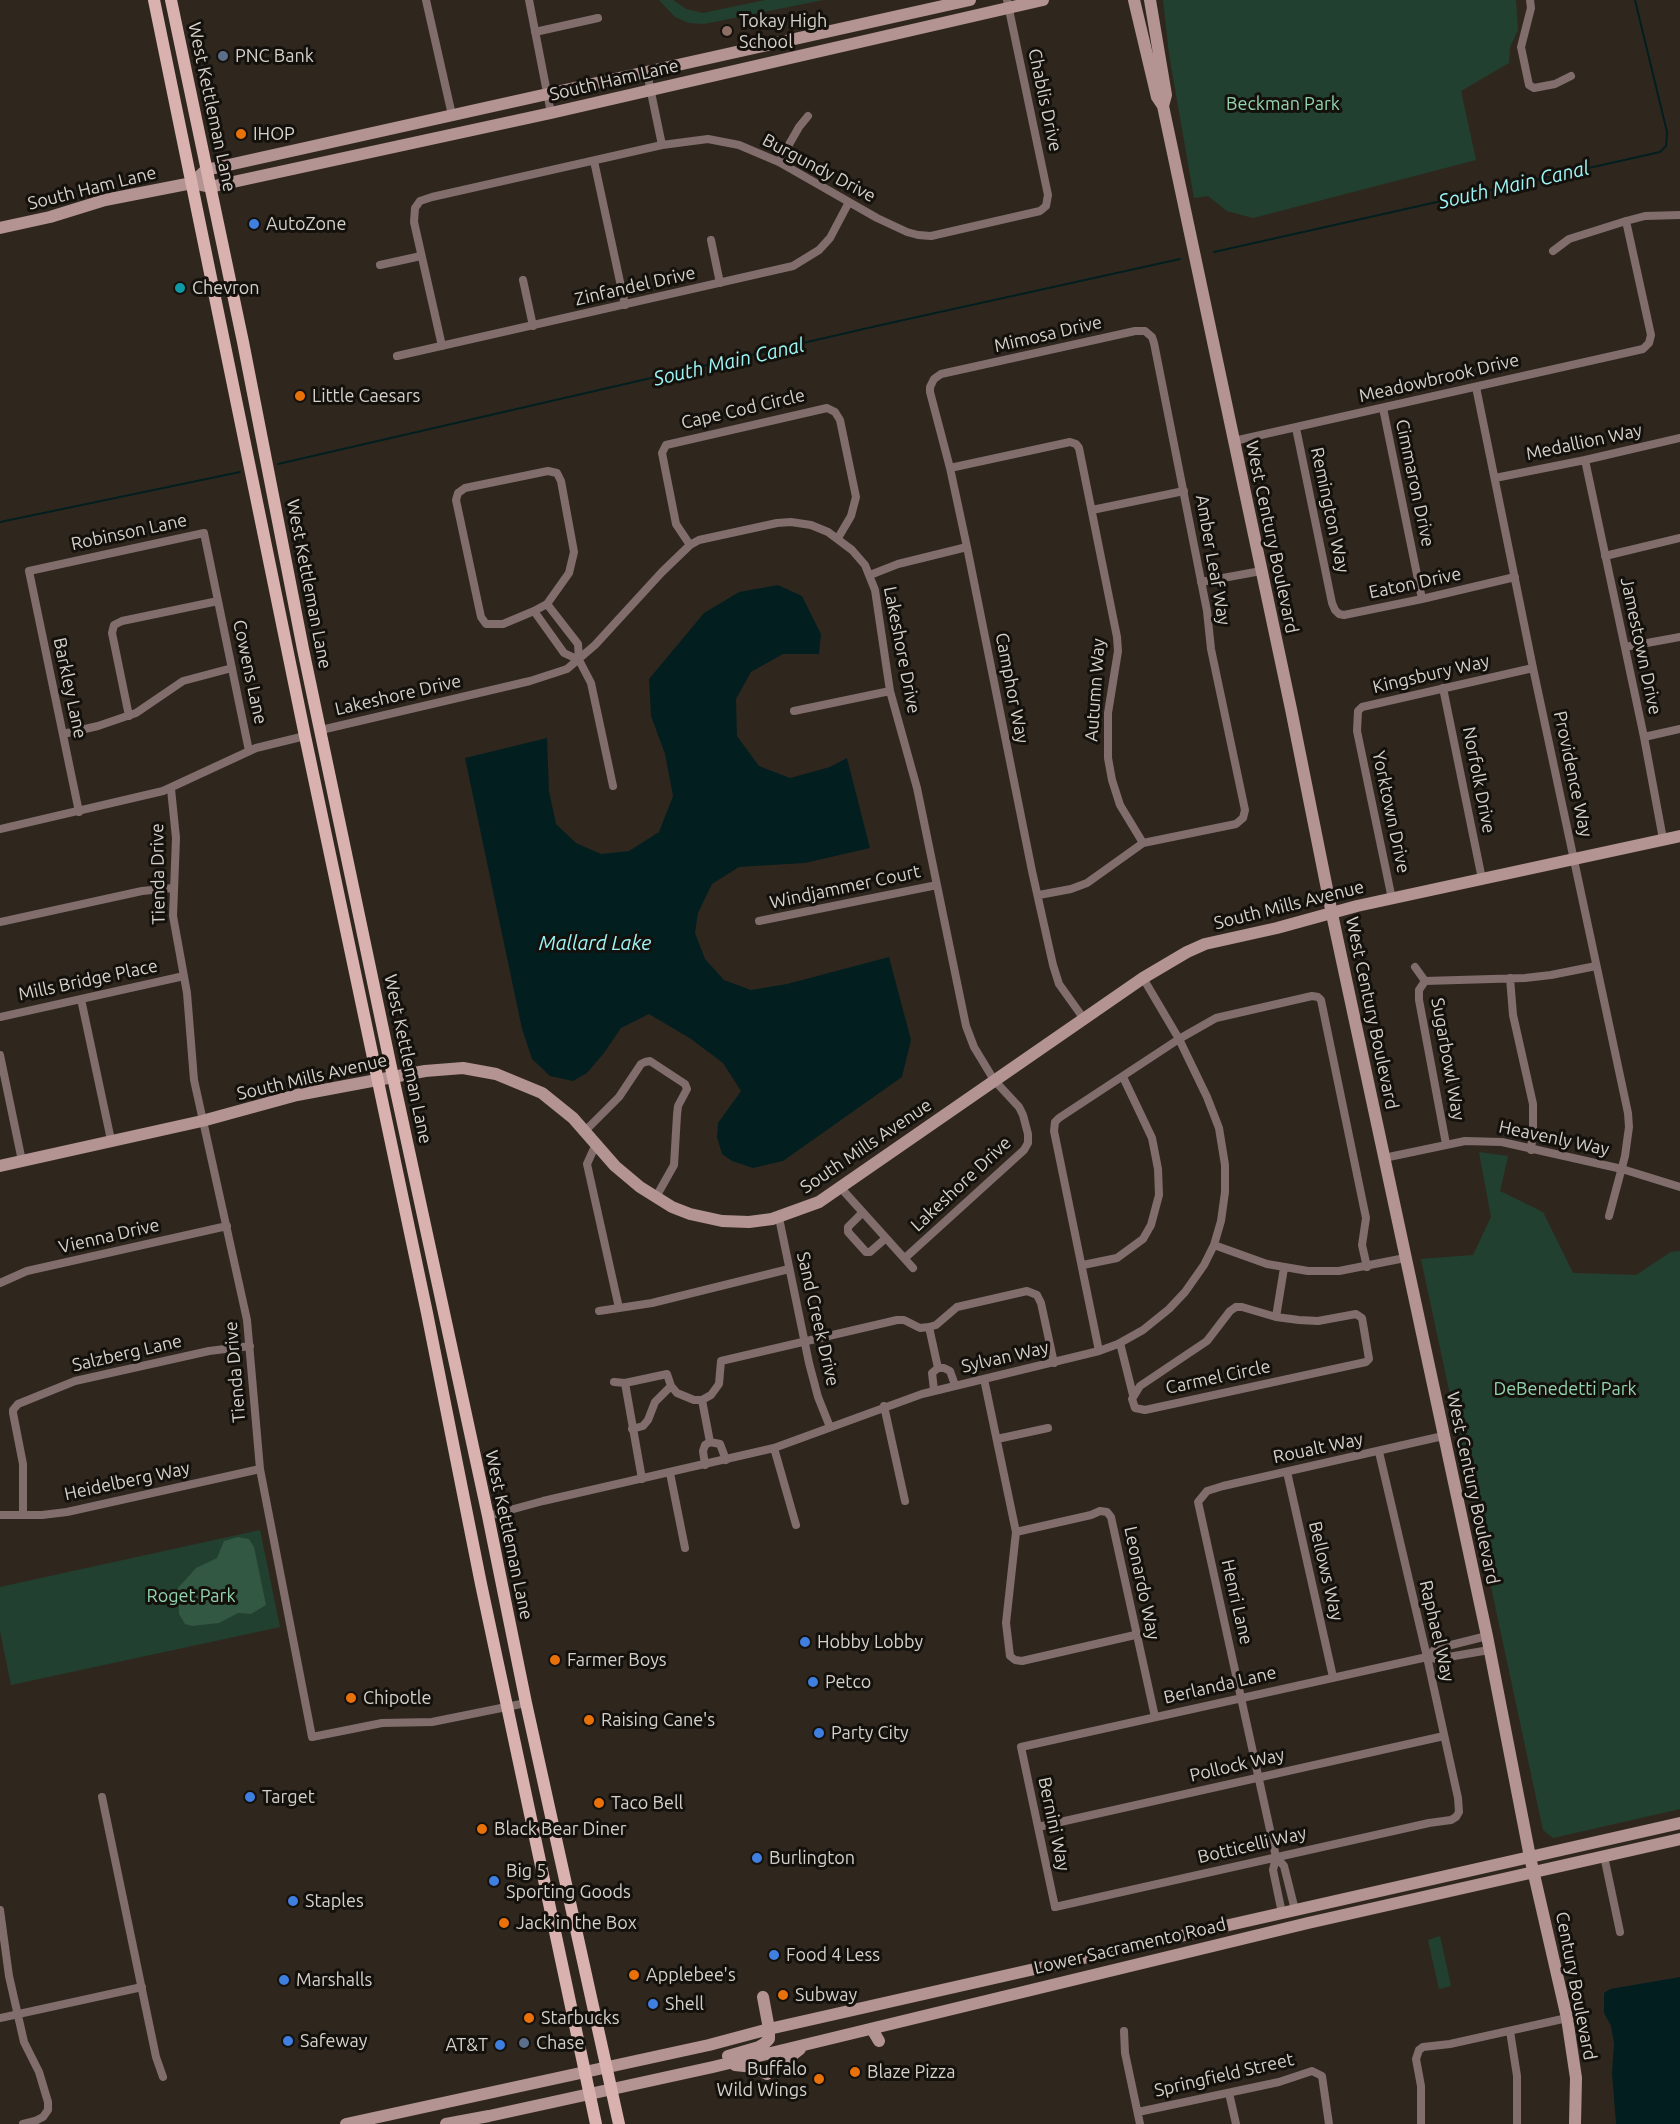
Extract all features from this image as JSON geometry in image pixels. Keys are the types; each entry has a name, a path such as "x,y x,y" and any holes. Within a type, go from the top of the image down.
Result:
{"main road":[{"name":"West Kettleman Lane","path":"154,0 507,1707 596,2124"},
{"name":"West Kettleman Lane","path":"171,0 393,1077 526,1702 619,2124"},
{"name":"South Ham Lane","path":"206,170 970,0"},
{"name":"South Ham Lane","path":"0,228 50,217 105,200 192,183 210,187 551,113 651,91 1007,4 1043,0"},
{"name":"West Century Boulevard","path":"1134,0 1157,97 1163,106 1332,914 1487,1636 1530,1857"},
{"name":"West Century Boulevard","path":"1150,0 1166,95 1163,106"},
{"path":"192,183 206,170"},
{"path":"284,635 292,641 311,724 313,729 321,730"},
{"path":"305,736 314,741 332,824 342,835"},
{"name":"South Mills Avenue","path":"0,1166 202,1121 297,1095 393,1077 463,1068 496,1074 542,1093 573,1118 615,1166 656,1197 690,1214 723,1221 749,1222 779,1218 819,1202 1143,978 1205,944 1357,906 1680,836"},
{"name":"Lower Sacramento Road","path":"346,2124 709,2045 769,2029 1680,1823"},
{"name":"Lower Sacramento Road","path":"446,2124 713,2067 1162,1957 1680,1839"},
{"name":"Century Boulevard","path":"1530,1857 1567,2018 1576,2078 1575,2124"},
{"path":"713,2067 726,2057 764,2044 769,2039 763,1997"},
{"path":"872,2029 875,2042"},
{"path":"782,2070 786,2061 799,2049 814,2043"},
{"path":"713,2067 740,2065 754,2067 767,2073"}],"street":[{"path":"426,0 452,115"},
{"path":"529,0 551,113"},
{"path":"1530,0 1531,9 1521,47 1528,85 1534,88 1555,84 1571,76"},
{"name":"Chablis Drive","path":"1007,4 1048,195 1046,206"},
{"path":"535,32 598,18"},
{"path":"647,73 662,145"},
{"path":"778,162 808,116"},
{"name":"Burgundy Drive","path":"421,256 414,216 415,208 420,201 662,145 708,139 724,141 778,162 907,232 931,236 1040,211 1046,206"},
{"path":"594,161 625,305"},
{"name":"Zinfandel Drive","path":"397,356 793,266 808,259 830,238 849,202"},
{"path":"1553,251 1569,239 1626,221 1645,216 1680,214"},
{"name":"Meadowbrook Drive","path":"1234,441 1643,349 1649,343 1651,335 1626,221"},
{"path":"711,240 720,283"},
{"path":"380,265 421,256 442,346"},
{"path":"524,280 533,326"},
{"name":"Mimosa Drive","path":"955,371 1135,331 1148,332"},
{"name":"Amber Leaf Way","path":"1143,843 1239,822 1245,810 1211,649 1201,582 1154,343 1148,332"},
{"name":"Camphor Way","path":"955,371 940,374 934,379 930,392 950,468 967,547 1053,965 1059,984 1084,1019"},
{"name":"Providence Way","path":"1476,387 1628,1113 1628,1140 1609,1216"},
{"name":"Cape Cod Circle","path":"690,545 676,524 662,453 666,445 827,408 835,412 840,420 856,497 851,516 838,538"},
{"name":"Cimmaron Drive","path":"1383,408 1422,599"},
{"name":"Remington Way","path":"1296,428 1331,600"},
{"name":"Medallion Way","path":"1495,478 1680,438"},
{"name":"Autumn Way","path":"950,468 1070,442 1079,448 1118,651 1108,713 1108,758 1120,805 1143,843"},
{"name":"Jamestown Drive","path":"1585,460 1664,839"},
{"path":"538,472 553,472 560,476 574,552 573,562 560,587 547,604 503,624 490,625 483,621 456,500 461,490 538,472"},
{"path":"1092,510 1184,491"},
{"name":"Lakeshore Drive","path":"321,730 549,676 567,669 579,660 662,572 690,545 699,540 791,522 811,525 838,538 852,550 865,565 875,591 890,691 914,779 966,1026 974,1047 994,1080 1023,1115 1028,1134 1027,1146 905,1258"},
{"name":"Robinson Lane","path":"29,571 204,533 218,601"},
{"path":"1605,556 1680,538"},
{"path":"870,575 898,564 967,547"},
{"name":"Barkley Lane","path":"29,571 79,812"},
{"path":"1201,582 1261,571"},
{"name":"Eaton Drive","path":"1331,600 1335,610 1344,615 1515,577"},
{"path":"129,716 112,633 114,625 122,621 218,601"},
{"name":"Cowens Lane","path":"218,601 249,751"},
{"path":"547,604 578,644 579,660 591,683 613,786"},
{"path":"534,611 564,653 579,660"},
{"path":"1625,647 1680,636"},
{"path":"63,734 129,716 145,708 188,678 231,668"},
{"name":"Kingsbury Way","path":"1358,731 1358,711 1362,707 1533,668"},
{"name":"Norfolk Drive","path":"1443,688 1482,879"},
{"path":"794,711 890,691"},
{"path":"1644,737 1680,729"},
{"name":"Yorktown Drive","path":"1358,731 1392,899"},
{"path":"0,829 171,789 249,751 305,736"},
{"name":"Tienda Drive","path":"171,789 176,838 173,888 174,926 184,976 193,1069 202,1121 244,1306 250,1346 260,1468 312,1737 382,1723 432,1722 526,1702"},
{"path":"1039,895 1071,889 1087,883 1143,843"},
{"name":"Windjammer Court","path":"759,921 937,885"},
{"path":"0,922 142,891 173,888"},
{"path":"1415,967 1425,981 1551,975 1596,966"},
{"name":"Mills Bridge Place","path":"0,1017 184,976"},
{"name":"Sylvan Way","path":"488,1516 543,1501 774,1448 884,1406 934,1390 1099,1351 1120,1343 1143,1330 1169,1309 1185,1292 1204,1265 1214,1245 1221,1221 1225,1192 1224,1151 1219,1128 1207,1097 1179,1039 1143,978"},
{"path":"1510,978 1513,1015 1533,1104 1531,1150"},
{"name":"Sugarbowl Way","path":"1425,981 1419,990 1419,1000 1446,1144"},
{"path":"1099,1351 1054,1131 1055,1122 1179,1039 1216,1018 1312,996 1321,1000 1366,1218 1362,1245 1367,1267"},
{"path":"81,999 111,1140"},
{"path":"0,1055 22,1161"},
{"path":"585,1131 619,1097 641,1064 645,1062 650,1061 686,1084 687,1089 678,1106 674,1165 656,1197"},
{"path":"1083,1265 1117,1258 1143,1239 1151,1225 1159,1196 1158,1169 1152,1138 1123,1077"},
{"name":"Heavenly Way","path":"1384,1158 1446,1144 1502,1142 1622,1169 1680,1187"},
{"path":"596,1144 587,1164 619,1308"},
{"path":"840,1187 913,1268"},
{"path":"862,1213 848,1227 848,1232 866,1252 870,1252 886,1238"},
{"name":"Sand Creek Drive","path":"779,1218 818,1397 830,1427"},
{"name":"Vienna Drive","path":"0,1283 27,1271 227,1226"},
{"path":"1214,1245 1255,1260 1284,1268 1308,1271 1339,1272 1405,1258"},
{"path":"1276,1317 1284,1268"},
{"path":"600,1311 652,1303 789,1269"},
{"path":"614,1382 625,1383 667,1374 671,1386 677,1392 685,1397 702,1400 711,1395 719,1384 721,1360 897,1320 904,1320 920,1328 930,1327 957,1307 1027,1292 1037,1295 1041,1303 1054,1363"},
{"name":"Carmel Circle","path":"1236,1307 1276,1317 1318,1321 1356,1314 1362,1318 1369,1359 1366,1362 1141,1411 1135,1408 1133,1395 1140,1386 1208,1341 1230,1311 1236,1307"},
{"path":"930,1327 939,1368"},
{"path":"1120,1343 1133,1395"},
{"name":"Salzberg Lane","path":"23,1515 23,1464 13,1417 15,1406 28,1398 75,1381 209,1351 250,1346"},
{"path":"934,1390 932,1373 939,1368 950,1371 955,1385"},
{"path":"984,1379 1016,1532 1006,1623 1010,1656 1022,1661 1135,1635"},
{"path":"625,1383 642,1479"},
{"path":"632,1429 643,1426 655,1402 671,1386"},
{"path":"702,1400 710,1442 703,1451 705,1465"},
{"path":"884,1406 905,1501"},
{"path":"997,1439 1048,1428"},
{"name":"Roualt Way","path":"1201,1496 1207,1491 1223,1486 1443,1436"},
{"path":"710,1442 720,1444 726,1460"},
{"path":"774,1448 796,1525"},
{"name":"Raphael Way","path":"1379,1452 1458,1798 1459,1812 1456,1816"},
{"name":"Heidelberg Way","path":"0,1515 67,1512 260,1468"},
{"name":"Bellows Way","path":"1287,1472 1333,1677"},
{"path":"670,1473 685,1548"},
{"name":"Henri Lane","path":"1201,1496 1198,1502 1199,1510 1276,1857 1273,1870 1282,1913"},
{"name":"Leonardo Way","path":"1016,1532 1100,1511 1107,1512 1113,1524 1135,1635 1155,1717"},
{"name":"Berlanda Lane","path":"1427,1657 1435,1649 1487,1636"},
{"name":"Berlanda Lane","path":"1021,1747 1427,1657 1437,1659 1489,1650"},
{"name":"Pollock Way","path":"1038,1827 1444,1736"},
{"name":"Bernini Way","path":"1021,1747 1055,1907"},
{"path":"102,1797 156,2057 163,2077"},
{"name":"Botticelli Way","path":"1055,1907 1451,1820 1456,1816"},
{"path":"1604,1856 1620,1932"},
{"name":"Henri Lane","path":"1276,1857 1284,1866 1295,1910"},
{"path":"0,1910 7,1964 25,2047 39,2072 48,2106 43,2117 23,2124"},
{"path":"0,2018 142,1987"},
{"path":"1421,2124 1421,2086 1416,2059 1419,2050 1423,2047 1450,2044 1567,2018"},
{"path":"1124,2031 1125,2053 1140,2124"},
{"path":"1510,2031 1517,2076 1517,2124"},
{"name":"Springfield Street","path":"1138,2112 1279,2082 1312,2071 1322,2076 1329,2124"},
{"path":"1229,2093 1236,2124"}],"green space":[{"path":"659,0 673,0 686,9 703,13 765,0 823,0 704,24 689,23 675,17"},
{"name":"Beckman Park","path":"1163,0 1516,0 1518,30 1510,47 1509,63 1461,91 1476,160 1253,218 1227,211 1208,196 1194,198 1169,54"},
{"path":"208,93 212,111 217,110 222,137 211,140 208,116 201,94"},
{"name":"DeBenedetti Park","path":"1479,1152 1508,1156 1500,1191 1543,1212 1573,1273 1636,1275 1671,1252 1680,1251 1680,1809 1553,1838 1543,1830 1421,1259 1473,1255 1491,1217"},
{"name":"Roget Park","path":"260,1530 280,1627 11,1685 0,1631 0,1587"},
{"path":"238,1537 249,1539 254,1547 266,1605 251,1614 238,1613 219,1623 192,1626 185,1624 179,1614 178,1588 196,1568 217,1558 224,1541"},
{"path":"1440,1936 1451,1986 1439,1989 1428,1940"}],"water":[{"name":"Mallard Lake","path":"778,585 802,596 821,634 819,654 783,654 751,672 736,699 737,736 759,766 790,778 830,767 847,758 870,848 805,863 739,867 712,884 698,913 695,933 705,959 724,980 751,990 787,984 889,957 911,1040 902,1077 783,1161 753,1168 732,1161 722,1154 717,1137 718,1123 741,1091 723,1063 691,1039 649,1014 621,1028 587,1073 573,1081 550,1076 532,1059 522,1029 465,758 547,738 549,791 556,824 576,843 601,854 629,851 659,832 673,796 665,754 651,716 649,679 704,613 739,592"},
{"path":"1680,1977 1680,2124 1616,2124 1612,2073 1614,2044 1611,2026 1604,2013 1604,1993 1610,1989"}],"waterway":[{"name":"South Main Canal","path":"1214,252 1660,152 1666,146 1667,132 1635,0"},
{"name":"South Main Canal","path":"278,464 881,325 1180,259"},
{"path":"0,522 240,472"}],"place":[{"name":"Tokay High School","path":"727,31"},
{"name":"PNC Bank","path":"223,56"},
{"name":"IHOP","path":"241,134"},
{"name":"AutoZone","path":"254,224"},
{"name":"Chevron","path":"180,288"},
{"name":"Little Caesars","path":"300,396"},
{"name":"Hobby Lobby","path":"805,1642"},
{"name":"Farmer Boys","path":"555,1660"},
{"name":"Petco","path":"813,1682"},
{"name":"Chipotle","path":"351,1698"},
{"name":"Raising Cane's","path":"589,1720"},
{"name":"Party City","path":"819,1733"},
{"name":"Target","path":"250,1797"},
{"name":"Taco Bell","path":"599,1803"},
{"name":"Black Bear Diner","path":"482,1829"},
{"name":"Burlington","path":"757,1858"},
{"name":"Big 5 Sporting Goods","path":"494,1881"},
{"name":"Staples","path":"293,1901"},
{"name":"Jack in the Box","path":"504,1923"},
{"name":"Food 4 Less","path":"774,1955"},
{"name":"Applebee's","path":"634,1975"},
{"name":"Marshalls","path":"284,1980"},
{"name":"Subway","path":"783,1995"},
{"name":"Shell","path":"653,2004"},
{"name":"Starbucks","path":"529,2018"},
{"name":"Safeway","path":"288,2041"},
{"name":"Chase","path":"524,2043"},
{"name":"AT&T","path":"500,2045"},
{"name":"Blaze Pizza","path":"855,2072"},
{"name":"Buffalo Wild Wings","path":"819,2079"}]}
